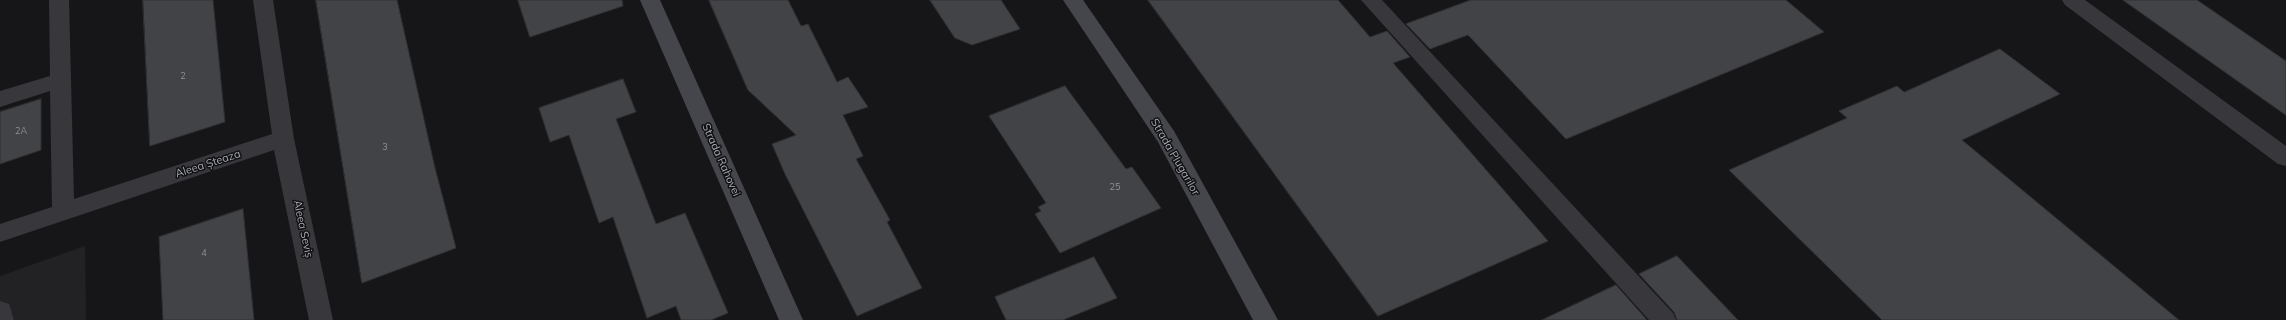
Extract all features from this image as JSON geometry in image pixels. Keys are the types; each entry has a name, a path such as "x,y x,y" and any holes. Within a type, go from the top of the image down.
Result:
{"street":[{"path":"60,0 63,212"},
{"path":"263,0 283,139"},
{"name":"Strada Rahovei","path":"650,0 791,320"},
{"name":"Strada Plugarilor","path":"1073,0 1166,137 1266,320"},
{"path":"1371,0 1664,320"},
{"path":"2072,0 2286,158"},
{"path":"0,99 61,80"},
{"name":"Aleea Șteaza","path":"0,233 283,139"},
{"name":"Aleea Seviș","path":"283,139 321,320"},
{"path":"0,311 2,320"}],"shaded area":[{"path":"85,246 86,320 0,320 0,276"}],"building":[{"path":"143,0 213,0 225,122 150,146"},
{"path":"316,0 397,0 435,168 456,248 362,283"},
{"path":"518,0 622,0 623,6 530,37"},
{"path":"709,0 788,0 801,26 808,24 837,82 848,77 868,107 843,115 863,156 856,159 890,220 887,222 922,288 857,316 785,174 772,144 796,135 748,90"},
{"path":"930,0 1001,0 1020,29 972,45 955,38"},
{"path":"1148,0 1338,0 1370,37 1387,31 1410,57 1393,63 1548,241 1378,316"},
{"path":"1471,0 1786,0 1824,32 1566,139 1468,35 1430,49 1406,24"},
{"path":"2123,0 2197,0 2286,61 2286,115"},
{"path":"2000,49 2060,94 1962,140 2179,320 1882,320 1729,170 1847,118 1839,111 1897,86 1904,92"},
{"path":"623,79 636,112 616,119 656,224 685,213 728,313 711,320 681,320 676,306 647,318 613,217 599,223 569,135 550,142 539,108"},
{"path":"1065,86 1126,169 1132,167 1161,208 1060,253 1035,214 1041,211 1038,207 1046,203 989,116"},
{"path":"41,99 41,150 0,164 0,112"},
{"path":"243,209 254,320 163,320 159,237"},
{"path":"1677,256 1738,320 1677,320 1674,312 1639,274"},
{"path":"1094,257 1117,298 1063,320 1006,320 995,297"},
{"path":"1616,285 1647,320 1542,320"}]}
